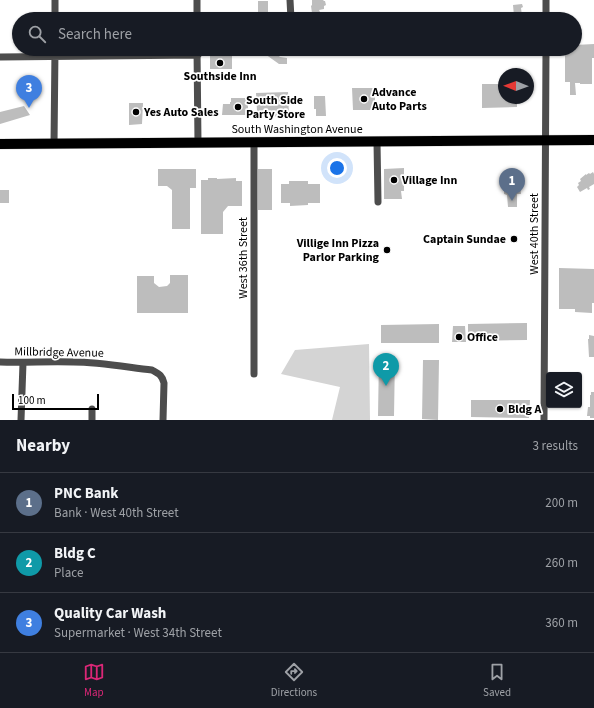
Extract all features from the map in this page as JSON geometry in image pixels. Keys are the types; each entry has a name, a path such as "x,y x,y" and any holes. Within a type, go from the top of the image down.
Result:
{"main road":[{"name":"South Washington Avenue","path":"0,144 594,140"}],"street":[{"path":"55,0 55,12"},
{"path":"197,0 197,12"},
{"path":"290,0 290,12"},
{"path":"546,0 546,12"},
{"path":"0,57 84,56"},
{"path":"198,56 198,143"},
{"name":"West 40th Street","path":"544,420 546,56"},
{"path":"54,144 55,57"},
{"name":"West 36th Street","path":"254,142 254,374"},
{"path":"377,142 378,202"},
{"name":"Millbridge Avenue","path":"0,362 73,362 152,370 163,377 165,387 163,420"},
{"path":"21,420 23,363"},
{"path":"92,409 92,420"}],"shaded area":[{"path":"369,344 370,420 332,420 340,387 281,374 295,350"}],"building":[{"path":"312,0 323,0 325,1 326,5 324,6 324,9 319,10 320,12 312,12"},
{"path":"258,1 268,1 268,12 258,12"},
{"path":"522,4 522,12 514,12 513,5"},
{"path":"594,44 594,58 592,58 592,84 575,83 576,95 570,95 570,82 565,82 565,56 582,56 582,45"},
{"path":"210,56 232,56 232,69 210,69"},
{"path":"268,56 287,58 287,64 279,64"},
{"path":"482,84 498,84 498,104 517,104 517,107 482,108"},
{"name":"Advance Auto Parts","path":"352,88 375,88 375,110 353,110"},
{"path":"288,92 289,116 256,117 256,93"},
{"path":"314,96 325,96 326,116 316,116 316,109 314,109"},
{"path":"231,98 248,98 249,115 222,115 223,104 230,104"},
{"path":"129,103 143,103 142,124 129,125"},
{"path":"24,106 30,115 0,124 0,112"},
{"name":"Village Inn","path":"404,168 404,191 401,191 402,199 384,199 384,169"},
{"path":"158,169 196,169 196,188 190,188 190,229 172,229 172,190 167,186 158,186"},
{"path":"258,169 272,169 272,210 258,210"},
{"path":"593,172 594,184 589,187 590,189 588,190 587,188 580,192 577,187 579,185 578,183 581,181 580,179 586,174"},
{"path":"208,178 236,178 236,181 242,181 242,206 228,206 223,212 223,234 201,234 201,180 208,180"},
{"path":"289,181 308,181 308,184 320,184 320,203 290,206 290,203 281,203 281,184 289,184"},
{"path":"504,183 520,183 521,194 517,194 517,207 508,207 507,195 504,194"},
{"path":"0,190 9,190 9,203 0,203"},
{"path":"559,268 594,269 594,303 592,303 592,313 575,312 575,309 559,309"},
{"path":"170,275 188,275 188,313 137,313 137,276 154,276 154,283 159,287 167,286 170,283"},
{"path":"527,323 527,340 468,341 468,324"},
{"path":"439,324 439,343 381,343 381,325"},
{"name":"Office","path":"453,326 465,326 466,342 452,342"},
{"path":"589,335 594,336 594,357 589,357"},
{"path":"379,356 395,356 394,416 378,416"},
{"path":"423,360 439,360 438,420 422,419"},
{"path":"591,392 594,392 594,418 587,416 588,407 590,407"},
{"name":"Bldg A","path":"471,400 530,400 529,418 471,417"}],"place":[{"name":"Southside Inn","path":"220,63"},
{"name":"Advance Auto Parts","path":"364,99"},
{"name":"South Side Party Store","path":"238,107"},
{"name":"Quality Car Wash","path":"29,108"},
{"name":"Yes Auto Sales","path":"136,112"},
{"name":"Village Inn","path":"394,180"},
{"name":"PNC Bank","path":"512,201"},
{"name":"Captain Sundae","path":"514,239"},
{"name":"Villige Inn Pizza Parlor Parking","path":"387,250"},
{"name":"Office","path":"459,337"},
{"name":"Bldg C","path":"386,386"},
{"name":"Bldg A","path":"500,409"}]}
